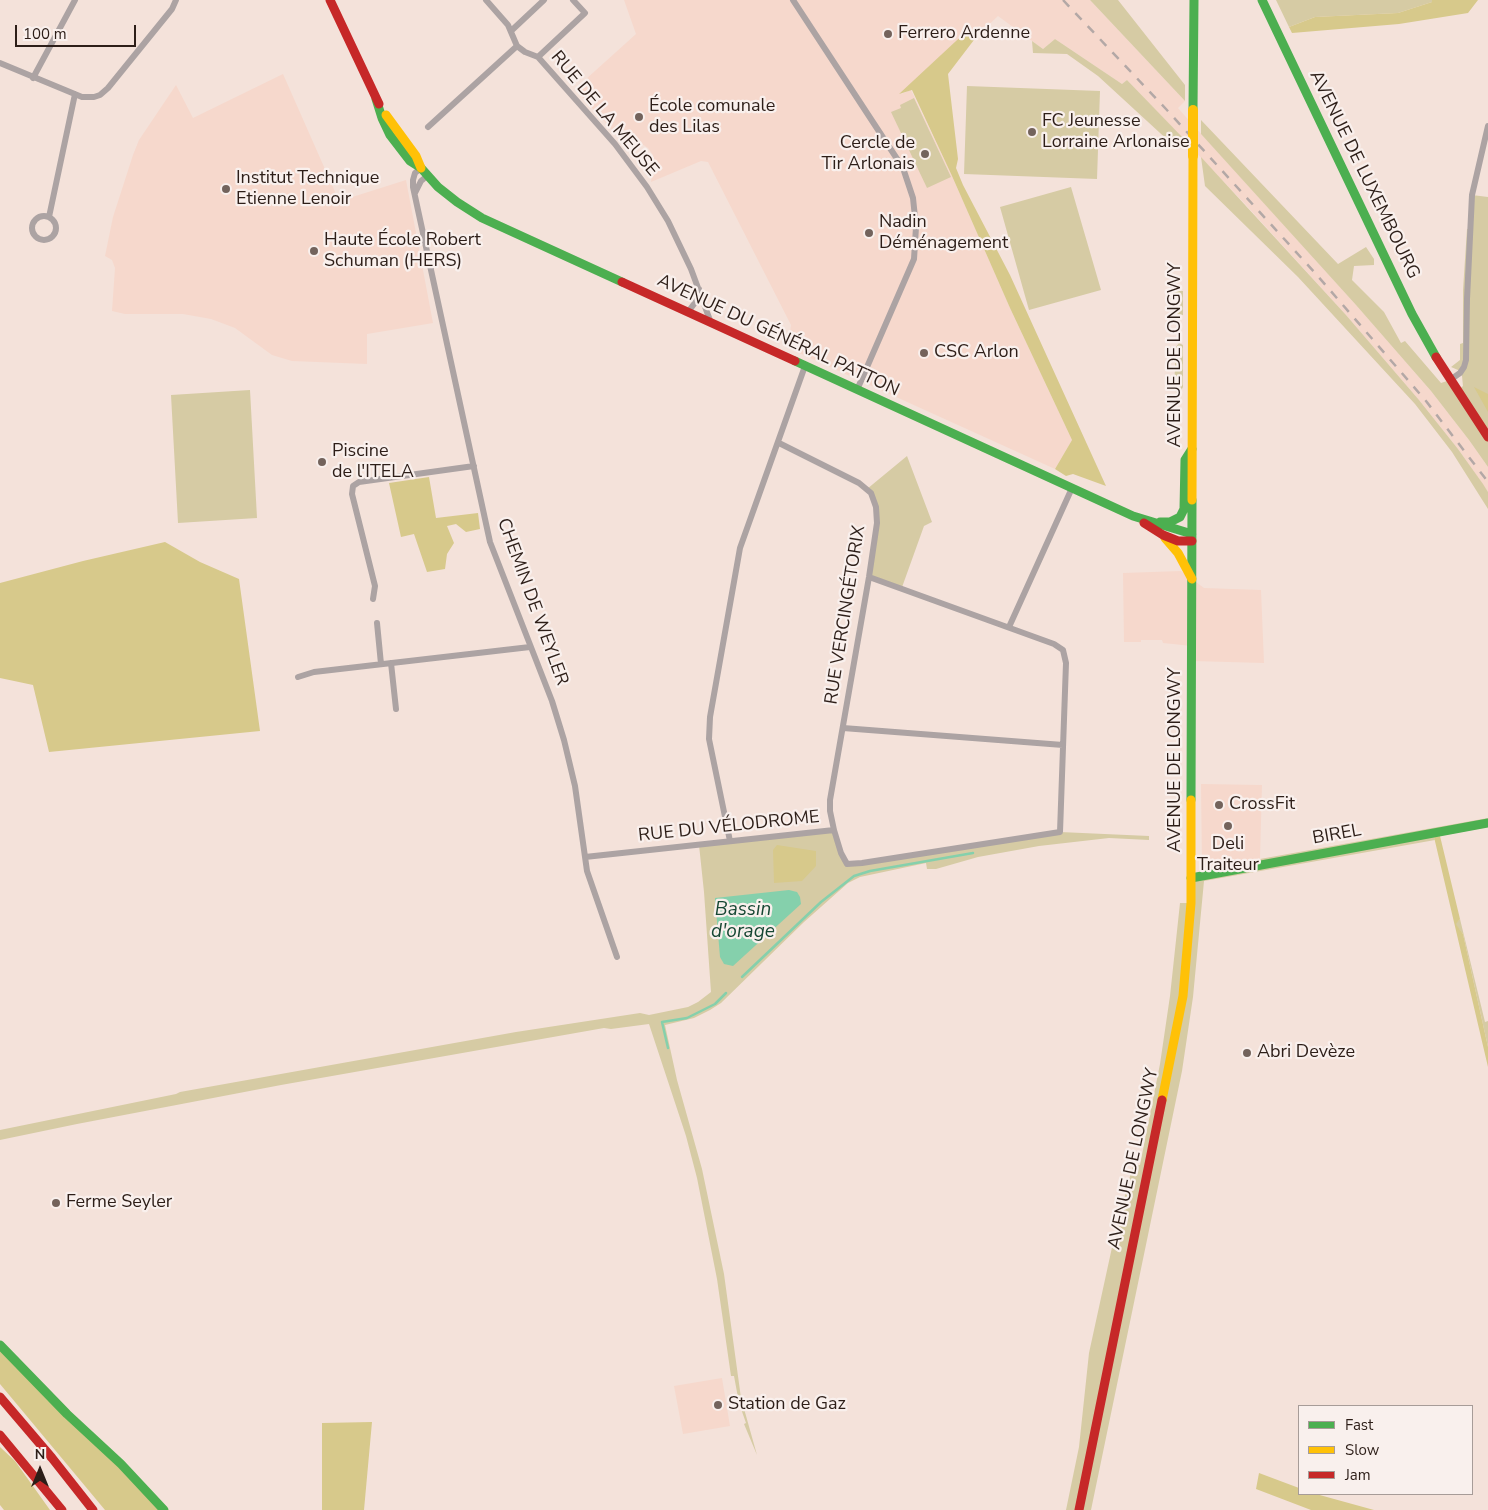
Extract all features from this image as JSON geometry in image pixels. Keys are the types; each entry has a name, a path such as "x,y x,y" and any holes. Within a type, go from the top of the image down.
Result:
{"main road":[{"name":"AVENUE DU GÉNÉRAL PATTON","path":"330,0 376,99 390,135 410,161 457,202 482,218 1133,516"},
{"name":"AVENUE DE LONGWY","path":"1078,1510 1183,996 1191,903 1194,0"},
{"name":"AVENUE DE LUXEMBOURG","path":"1262,0 1409,306 1438,362 1488,437"},
{"path":"1133,516 1158,522 1170,522 1180,517 1184,509 1185,460 1192,450"},
{"path":"1133,516 1163,536 1178,553 1192,580"},
{"path":"1133,516 1192,538"},
{"path":"1163,536 1178,541 1192,538"},
{"name":"BIREL","path":"1191,878 1488,823"},
{"path":"0,1345 67,1414 122,1464 164,1510"},
{"path":"0,1397 93,1510"},
{"path":"0,1435 62,1510"}],"street":[{"path":"33,78 75,0"},
{"path":"0,63 75,94 88,98 100,95 108,88 172,9 176,0"},
{"path":"428,127 516,46 508,25 486,0"},
{"path":"511,31 544,0"},
{"path":"538,58 585,13 574,0"},
{"path":"793,0 903,168 913,198 916,227 914,259 858,390"},
{"name":"RUE DE LA MEUSE","path":"516,46 538,58 613,141 646,187 668,221 699,288 711,323"},
{"path":"49,217 75,94"},
{"path":"1450,380 1460,373 1466,360 1472,195 1488,126"},
{"name":"CHEMIN DE WEYLER","path":"424,172 415,174 412,180 490,542 552,701 564,740 575,786 585,857 591,883 617,957"},
{"path":"688,312 697,300 699,288"},
{"path":"730,841 709,739 710,717 740,548 805,366"},
{"name":"RUE VERCINGÉTORIX","path":"778,443 859,482 871,493 876,507 877,523 869,578 830,800 834,830"},
{"path":"373,600 375,586 352,494 353,486 359,482 474,466"},
{"path":"1009,627 1072,488"},
{"path":"869,578 1009,627 1054,644 1063,650 1066,663 1063,744"},
{"path":"377,623 381,664"},
{"path":"298,677 314,672 530,647"},
{"path":"391,663 396,709"},
{"name":"RUE VERCINGÉTORIX","path":"843,728 1063,744"},
{"name":"RUE DU VÉLODROME","path":"585,857 834,830 840,853 847,864 1060,832 1063,744"}],"shaded area":[{"path":"624,0 1090,0 1185,101 1178,108 1431,391 1488,467 1488,492 1458,449 1419,400 1346,315 1244,203 1127,80 1122,84 1055,39 1043,49 998,16 977,36 970,29 901,94 911,90 1072,440 1055,469 788,348 791,325 708,162 701,161 651,182 654,162 653,155 648,148 642,144 622,141 575,89 636,34"},
{"path":"1090,0 1118,0 1185,85 1185,101"},
{"path":"1276,0 1432,0 1432,2 1398,13 1315,17 1289,27"},
{"path":"1432,0 1478,0 1468,13 1399,24 1292,33 1289,27 1315,17 1398,13 1432,2"},
{"path":"970,28 977,36 948,74 958,159 956,168 1010,275 1106,486 1073,474 1066,476 1055,469 1072,440 1010,308 912,90 899,94"},
{"path":"1055,39 1122,84 1127,80 1184,139 1184,146 1172,144 1098,76 1067,54 1033,53 1032,41 1043,49"},
{"path":"283,74 336,194 346,199 406,180 433,323 367,334 367,364 292,361 272,355 235,328 211,319 183,314 125,314 112,311 115,268 112,260 105,256 113,217 139,140 176,85 193,118"},
{"name":"FC Jeunesse Lorraine Arlonaise","path":"967,86 1100,91 1097,179 964,174"},
{"name":"Cercle de Tir Arlonais","path":"914,98 951,177 927,188 891,112 901,108 900,105"},
{"path":"1201,120 1338,264 1366,247 1374,259 1374,265 1354,266 1352,280 1384,312 1401,343 1405,341 1441,383 1450,380 1457,391 1463,386 1462,376 1458,370 1451,367 1460,360 1460,344 1463,343 1463,290 1467,229 1469,229 1472,195 1488,197 1488,467 1431,391 1201,134"},
{"path":"1201,157 1346,315 1419,400 1483,484 1488,492 1488,509 1452,452 1415,404 1298,277 1205,186"},
{"name":"FC Jeunesse Lorraine Arlonaise","path":"1071,187 1101,290 1029,310 1000,207"},
{"path":"1168,291 1183,291 1183,315 1174,314 1170,310"},
{"path":"1179,343 1183,345 1183,387 1178,396 1174,388 1176,347"},
{"path":"1474,387 1488,394 1488,412"},
{"path":"250,390 257,518 178,523 171,395"},
{"path":"907,456 932,522 924,526 901,590 869,577 876,507 867,489"},
{"path":"429,477 436,518 478,513 480,529 466,532 456,524 447,526 454,543 447,554 445,569 427,572 414,534 401,537 389,483"},
{"path":"165,542 200,562 239,579 260,731 49,752 33,685 0,678 0,583"},
{"path":"1181,571 1204,588 1261,590 1264,663 1192,661 1192,646 1163,643 1162,640 1124,642 1123,573"},
{"path":"1201,784 1262,785 1260,859 1210,869 1202,866"},
{"path":"1488,818 1488,827 1434,837 1435,840 1204,881 1193,997 1182,1071 1091,1510 1066,1510 1079,1447 1089,1353 1116,1229 1133,1165 1140,1165 1160,1064 1170,996 1180,903 1191,903 1191,878 1258,866 1260,859"},
{"path":"834,830 847,864 1060,832 1149,836 1149,840 1109,838 1039,846 978,857 936,869 927,869 926,863 860,877 848,883 804,922 721,1003 694,1018 665,1025 677,1080 702,1169 724,1274 741,1398 757,1455 744,1424 746,1423 739,1403 734,1376 731,1376 717,1279 697,1178 686,1136 649,1024 611,1029 604,1028 281,1085 0,1140 0,1130 180,1092 516,1032 640,1013 649,1015 688,1007 711,992 699,845"},
{"path":"1440,836 1460,919 1456,924 1463,934 1488,1047 1488,1067 1434,837"},
{"path":"777,845 816,851 816,866 802,881 774,883 773,850"},
{"path":"1460,919 1485,1022 1488,1021 1488,1047 1463,934 1455,924"},
{"path":"0,1345 164,1510 105,1510 0,1384"},
{"path":"722,1378 730,1426 683,1434 674,1386"},
{"path":"372,1422 364,1510 322,1510 322,1423"},
{"path":"0,1447 15,1461 50,1510 4,1510 0,1505"},
{"path":"1259,1473 1298,1488 1298,1495 1320,1495 1374,1510 1311,1510 1256,1489"}],"water":[{"name":"Bassin d'orage","path":"789,890 797,892 801,904 733,966 724,964 720,957 715,898"}],"waterway":[{"path":"742,977 821,902 854,876 870,871 973,853"},
{"path":"668,1048 662,1022 687,1018 715,1004 726,993"}],"railway":[{"path":"1063,0 1166,109 1316,274 1426,401 1488,482"}],"traffic: fast":[{"path":"1193,110 1194,0"},
{"path":"1262,0 1412,314 1436,357"},
{"path":"376,99 390,135 410,161 421,168 438,187 457,202 482,218 622,282"},
{"path":"795,361 1133,516 1192,534"},
{"path":"1160,522 1170,522 1180,517 1184,509 1185,460 1192,449"},
{"path":"1191,800 1192,500"},
{"path":"1191,878 1488,823"},
{"path":"0,1345 67,1414 121,1464 164,1510"}],"traffic: slow":[{"path":"1193,110 1193,156"},
{"path":"386,115 416,156 421,168"},
{"path":"1192,500 1193,156"},
{"path":"1165,538 1178,553 1192,579"},
{"path":"1162,1100 1183,996 1191,903 1191,800"}],"traffic: jam":[{"path":"330,0 379,104"},
{"path":"622,282 795,361"},
{"path":"1436,357 1488,437"},
{"path":"1144,523 1163,535 1178,541 1192,541"},
{"path":"1079,1510 1162,1100"},
{"path":"0,1397 93,1510"},
{"path":"0,1435 62,1510"}],"place":[{"name":"Ferrero Ardenne","path":"888,34"},
{"name":"École comunale des Lilas","path":"639,117"},
{"name":"FC Jeunesse Lorraine Arlonaise","path":"1032,132"},
{"name":"Cercle de Tir Arlonais","path":"925,154"},
{"name":"Institut Technique Etienne Lenoir","path":"226,189"},
{"name":"Nadin Déménagement","path":"869,233"},
{"name":"Haute École Robert Schuman (HERS)","path":"314,251"},
{"name":"CSC Arlon","path":"924,353"},
{"name":"Piscine de l'ITELA","path":"322,462"},
{"name":"CrossFit","path":"1219,805"},
{"name":"Deli Traiteur","path":"1228,826"},
{"name":"Abri Devèze","path":"1247,1053"},
{"name":"Ferme Seyler","path":"56,1203"},
{"name":"Station de Gaz","path":"718,1405"}]}
